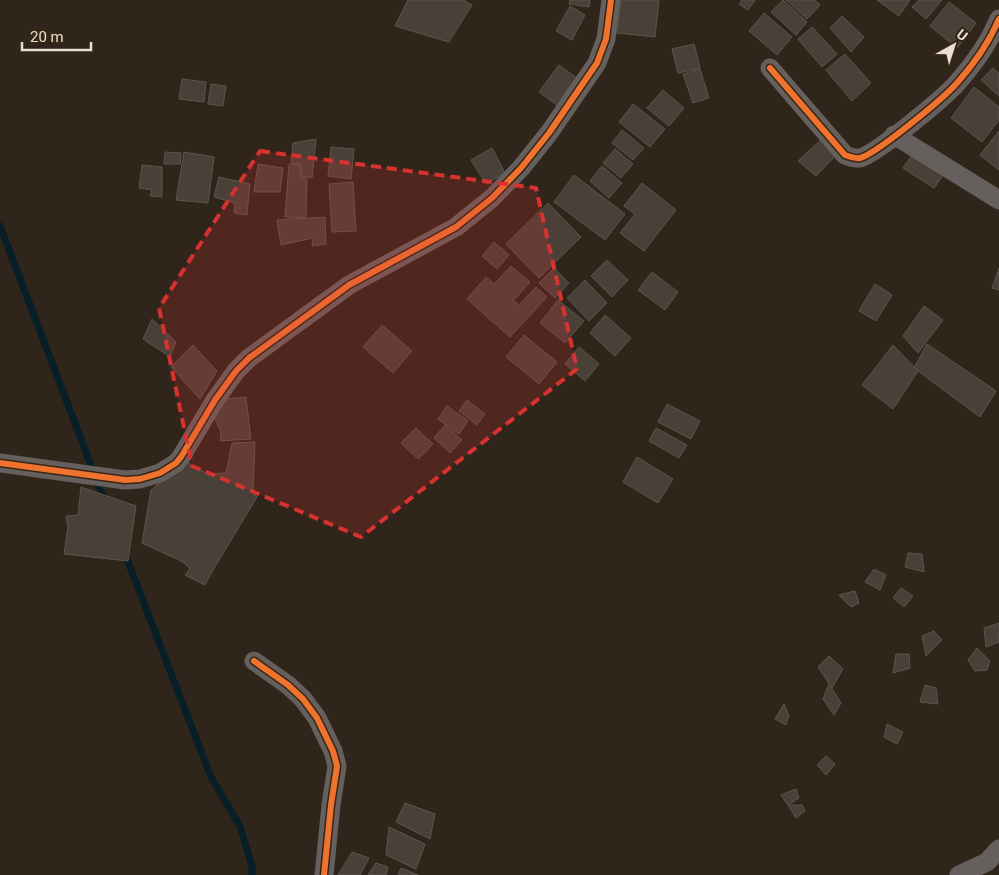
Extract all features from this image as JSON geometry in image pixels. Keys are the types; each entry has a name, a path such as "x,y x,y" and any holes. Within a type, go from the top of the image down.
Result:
{"street":[{"path":"0,464 126,480 152,476 170,467 181,457 215,400 236,371 249,358 349,285 456,226 492,198 521,168 549,133 597,63 606,39 611,0"},
{"path":"770,68 845,154 854,158 863,157 879,148 943,97 957,83 982,50 999,19"},
{"path":"894,135 999,200"},
{"path":"254,661 288,685 303,699 318,718 333,751 337,766 324,875"},
{"path":"959,875 987,862 999,848"}],"highlighted area":[{"path":"260,151 536,188 577,369 361,537 192,466 159,308"}],"building":[{"path":"408,0 463,0 472,5 449,42 395,26"},
{"path":"570,0 590,0 589,7 569,4"},
{"path":"621,0 659,0 655,37 617,33"},
{"path":"742,0 755,0 748,10 739,4"},
{"path":"783,0 807,22 796,35 771,12"},
{"path":"786,0 815,0 820,5 807,19"},
{"path":"877,0 910,0 899,16"},
{"path":"919,0 942,0 926,19 912,7"},
{"path":"949,2 976,23 957,48 930,26"},
{"path":"570,6 585,15 572,40 556,31"},
{"path":"764,13 792,37 777,55 749,31"},
{"path":"842,16 864,37 851,52 830,28"},
{"path":"812,27 837,54 822,67 798,39"},
{"path":"694,44 700,68 678,73 672,49"},
{"path":"845,54 871,83 852,101 826,70"},
{"path":"559,65 581,81 561,108 539,92"},
{"path":"993,68 999,73 999,96 981,80"},
{"path":"700,69 709,98 693,103 683,74"},
{"path":"182,79 206,82 204,102 179,99"},
{"path":"211,84 226,86 223,106 208,104"},
{"path":"974,87 999,107 999,120 982,142 951,118"},
{"path":"663,90 684,108 669,126 647,108"},
{"path":"633,104 665,129 650,147 619,122"},
{"path":"622,130 644,148 633,160 612,143"},
{"path":"999,131 999,170 980,155"},
{"path":"823,138 839,152 816,176 798,161"},
{"path":"316,139 312,178 302,176 301,164 291,163 293,143"},
{"path":"331,147 354,149 351,179 328,176"},
{"path":"492,148 505,173 486,184 471,160"},
{"path":"615,149 633,164 621,178 603,163"},
{"path":"165,152 181,153 180,164 164,164"},
{"path":"184,152 214,157 208,203 176,200"},
{"path":"914,152 944,174 934,188 903,168"},
{"path":"258,164 283,168 280,192 254,192"},
{"path":"289,164 300,165 301,177 307,178 306,218 285,217"},
{"path":"142,165 162,167 162,197 150,196 152,190 139,188"},
{"path":"602,166 622,183 609,198 590,181"},
{"path":"574,175 625,214 605,240 554,202"},
{"path":"219,177 250,184 247,215 234,213 235,203 214,197"},
{"path":"353,182 356,231 332,232 329,184"},
{"path":"642,183 676,210 644,251 620,233 635,214 624,206"},
{"path":"548,203 581,237 539,278 506,244"},
{"path":"325,217 326,244 312,246 313,238 281,245 277,220"},
{"path":"494,242 509,255 497,269 482,256"},
{"path":"607,260 628,280 612,297 591,276"},
{"path":"511,266 530,282 513,301 519,305 536,287 547,297 510,337 467,299 486,277 494,284"},
{"path":"554,268 569,283 555,298 539,283"},
{"path":"999,268 999,290 992,288"},
{"path":"652,272 678,292 665,310 638,290"},
{"path":"585,280 607,303 589,321 567,298"},
{"path":"875,284 892,295 876,321 859,311"},
{"path":"558,300 584,321 565,343 540,323"},
{"path":"924,306 943,320 918,353 903,336"},
{"path":"605,315 631,338 615,356 590,333"},
{"path":"152,319 176,342 170,357 143,339"},
{"path":"382,325 412,351 393,373 363,347"},
{"path":"524,335 557,362 539,384 506,357"},
{"path":"927,344 996,391 980,417 914,368"},
{"path":"193,345 217,371 200,399 171,367"},
{"path":"893,345 918,371 893,409 862,385"},
{"path":"579,347 599,364 585,381 565,364"},
{"path":"246,397 251,439 220,441 221,432 213,415 223,399"},
{"path":"467,400 485,414 477,425 459,411"},
{"path":"667,404 700,421 691,439 658,422"},
{"path":"447,406 468,421 459,434 438,419"},
{"path":"445,425 462,440 450,453 434,438"},
{"path":"416,428 433,444 418,459 401,443"},
{"path":"656,428 687,445 679,458 649,441"},
{"path":"255,442 253,493 257,497 205,585 185,575 190,568 181,561 142,543 151,490 185,461 208,474 226,473 232,443"},
{"path":"637,457 673,479 658,503 623,482"},
{"path":"81,487 136,506 128,561 64,554 68,527 66,516 78,515"},
{"path":"908,553 922,554 924,572 905,567"},
{"path":"874,569 886,575 880,590 865,582"},
{"path":"901,588 913,596 904,607 893,598"},
{"path":"855,591 859,603 851,607 839,595"},
{"path":"999,623 999,642 986,647 984,628"},
{"path":"934,631 942,640 926,656 922,636"},
{"path":"977,648 990,661 987,670 975,671 968,660"},
{"path":"896,654 909,654 910,668 893,673"},
{"path":"829,656 843,669 832,688 818,667"},
{"path":"829,684 841,703 834,715 823,699"},
{"path":"925,685 936,688 938,704 920,702"},
{"path":"784,704 789,716 786,725 775,719"},
{"path":"887,724 903,732 897,744 884,737"},
{"path":"826,756 835,764 826,775 817,765"},
{"path":"796,789 799,798 788,805 781,795"},
{"path":"405,803 435,814 430,839 396,822"},
{"path":"788,805 802,805 805,811 796,818"},
{"path":"389,827 425,844 416,869 386,855"},
{"path":"352,852 369,858 360,875 338,875"},
{"path":"376,863 388,867 386,875 368,875"},
{"path":"401,868 418,875 398,875"}],"waterway":[{"path":"0,226 105,502"},
{"path":"125,554 211,777 240,826 252,866 252,875"}],"cycle path":[{"path":"0,463 125,480 140,479 160,473 176,463 215,400 236,371 249,358 349,285 456,227 492,198 521,168 549,133 597,63 606,39 611,0"},
{"path":"770,68 845,155 860,158 880,147 950,90 981,53 999,19"},
{"path":"254,661 288,685 303,699 317,718 333,751 337,766 324,875"}]}
